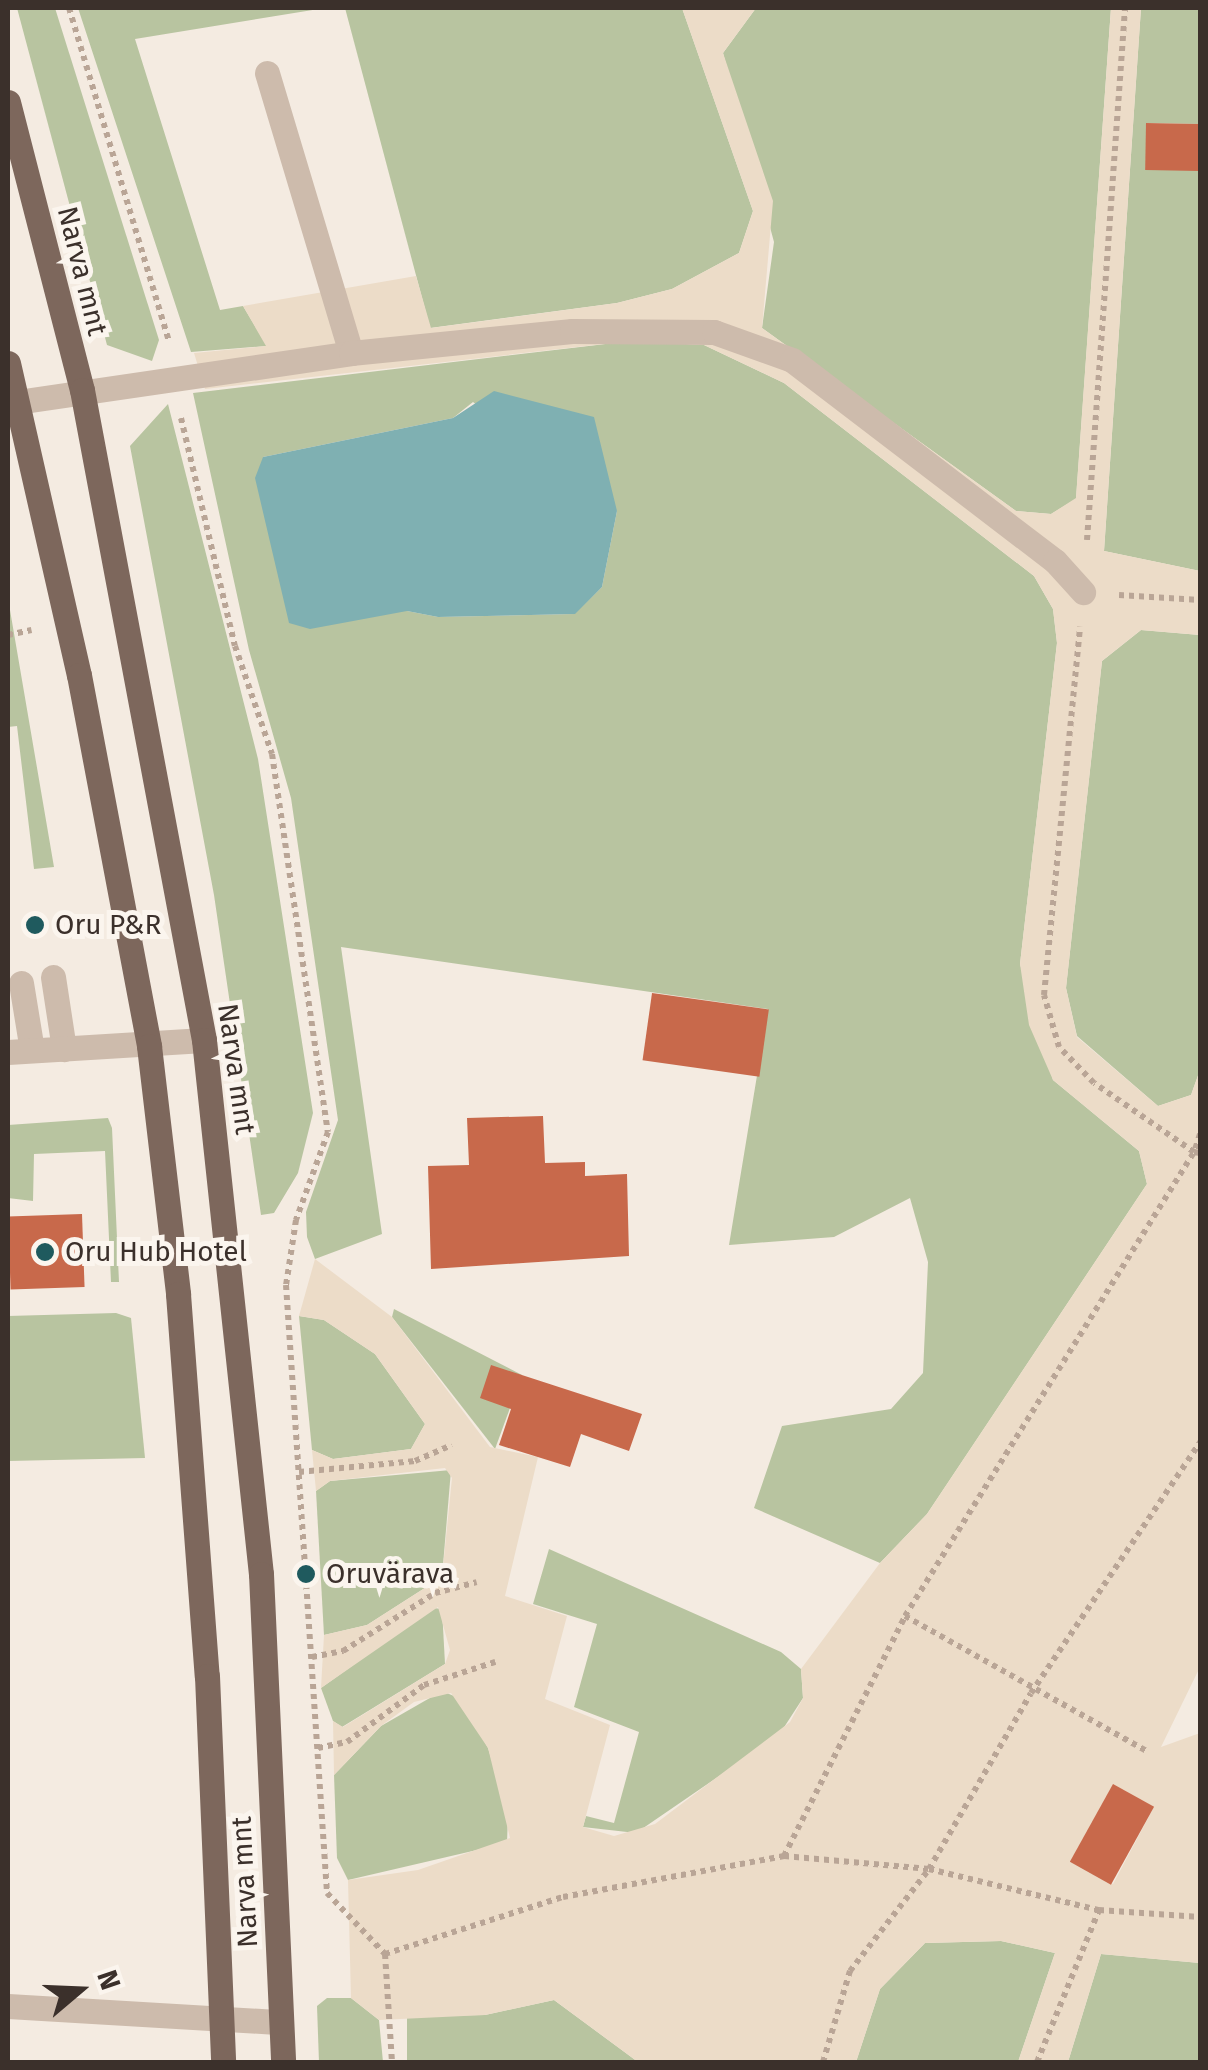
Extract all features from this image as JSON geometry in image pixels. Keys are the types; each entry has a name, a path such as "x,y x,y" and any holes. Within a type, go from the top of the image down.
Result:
{"main road":[{"name":"Narva mnt","path":"8,102 82,390 204,1040 261,1574 283,2062"},
{"name":"Narva mnt","path":"8,363 149,1046 178,1294 206,1676 223,2062"}],"street":[{"path":"267,73 351,353"},
{"path":"17,402 351,353 572,331 714,332 792,360 1054,561 1083,592"},
{"path":"53,977 64,1049"},
{"path":"21,983 20,1051 204,1040"},
{"path":"8,2006 282,2022"}],"path":[{"path":"68,8 169,337 172,378 236,646 272,754 328,1132 296,1220 286,1285 327,1893 384,1954 392,2062"},
{"path":"1126,8 1083,592 1044,994 1059,1047 1094,1083 1197,1152"},
{"path":"1083,592 1200,600"},
{"path":"8,635 31,630"},
{"path":"784,1856 905,1616 1197,1152 1200,1134"},
{"path":"823,2062 850,1971 929,1868 1031,1693 1200,1442"},
{"path":"299,1472 416,1461 452,1445"},
{"path":"312,1656 343,1651 435,1592 477,1582"},
{"path":"905,1616 1031,1693 1147,1751"},
{"path":"318,1748 347,1742 424,1685 495,1662"},
{"path":"384,1954 562,1897 784,1856 929,1868 1099,1910 1200,1916"},
{"path":"1037,2062 1099,1910"}],"green space":[{"path":"17,8 55,8 159,340 152,361 107,345"},
{"path":"78,8 325,8 135,39 220,310 243,306 267,346 191,352"},
{"path":"345,8 682,8 753,211 739,253 672,289 617,303 430,328"},
{"path":"756,8 1111,8 1076,499 1051,514 1016,511 762,328 774,242 723,53"},
{"path":"1141,8 1200,8 1200,124 1146,123 1146,170 1200,170 1200,571 1104,551"},
{"path":"631,341 704,345 784,383 1034,576 1053,609 1057,643 1020,964 1053,1080 1139,1151 1147,1184 927,1514 880,1563 754,1508 782,1426 891,1409 923,1373 928,1262 910,1198 834,1237 729,1245 768,1009 341,947 382,1234 315,1259 307,1237 306,1212 338,1120 291,798 249,650 193,393","holes":["473,402 617,511 602,587 574,614 438,617 407,611 263,457 453,418"]},
{"path":"168,404 258,759 313,1113 298,1173 274,1213 261,1215 214,895 130,446"},
{"path":"8,603 54,867 34,869 17,726 8,727"},
{"path":"1141,630 1200,635 1200,1070 1191,1095 1158,1106 1077,1036 1066,988 1102,661"},
{"path":"108,1118 112,1128 119,1282 111,1282 105,1151 34,1154 33,1201 8,1198 8,1125"},
{"path":"394,1309 522,1375 495,1449 392,1317"},
{"path":"116,1313 131,1318 145,1458 8,1461 8,1316"},
{"path":"299,1316 324,1320 375,1354 425,1424 411,1449 333,1459 312,1450"},
{"path":"451,1470 442,1577 367,1625 324,1635 316,1491 330,1481"},
{"path":"549,1549 781,1652 801,1669 803,1698 779,1735 636,1833 583,1827 586,1816 614,1823 639,1732 574,1707 597,1624 533,1604"},
{"path":"433,1608 442,1609 445,1664 342,1727 333,1721 321,1688"},
{"path":"442,1691 461,1699 488,1748 508,1813 507,1843 348,1880 337,1858 334,1775 381,1726"},
{"path":"1001,1941 1055,1953 1018,2062 856,2062 880,1989 925,1943"},
{"path":"1101,1954 1200,1963 1200,2062 1068,2062"},
{"path":"327,1998 351,1998 379,2020 383,2062 319,2062 317,2006"},
{"path":"554,2000 638,2062 407,2062 407,2016 485,2015"}],"shaded area":[{"path":"682,8 756,8 723,53 773,201 762,328 1016,511 1051,514 1076,498 1111,8 1141,8 1104,551 1200,571 1200,635 1141,630 1102,661 1066,988 1077,1037 1158,1106 1191,1095 1200,1070 1200,1667 1161,1747 1200,1733 1200,1963 1101,1954 1068,2062 1018,2062 1055,1953 1001,1941 925,1943 880,1989 856,2062 638,2062 554,2000 485,2015 379,2020 351,1998 348,1880 418,1870 510,1838 488,1748 451,1693 414,1702 381,1726 334,1775 333,1721 343,1727 445,1664 450,1650 438,1607 321,1688 324,1635 367,1625 442,1577 452,1478 445,1468 330,1481 316,1491 312,1450 333,1459 411,1449 425,1424 375,1354 324,1320 299,1316 315,1259 392,1317 490,1447 538,1457 505,1596 567,1616 545,1699 610,1725 583,1827 614,1836 655,1824 790,1722 803,1698 801,1669 880,1563 927,1514 1147,1184 1139,1151 1053,1080 1029,1025 1020,964 1057,643 1053,609 1034,576 784,383 704,345 631,341 205,389 194,353 266,346 243,306 416,276 431,328 617,303 672,289 739,253 753,211","holes":["1113,1785 1154,1807 1113,1884 1071,1862"]}],"water":[{"path":"494,391 594,417 617,511 602,587 575,614 438,617 407,611 310,629 289,623 255,478 263,457 453,418"}],"building":[{"path":"1146,123 1200,124 1199,171 1145,170"},
{"path":"652,993 769,1009 759,1077 643,1060"},
{"path":"543,1116 545,1163 585,1162 585,1176 627,1174 629,1256 431,1269 428,1166 469,1165 467,1118"},
{"name":"Oru Hub Hotel","path":"82,1214 85,1287 11,1290 8,1217"},
{"path":"491,1365 642,1414 629,1451 581,1434 570,1467 499,1445 511,1409 480,1398"},
{"path":"1113,1784 1154,1807 1111,1885 1070,1862"}],"place":[{"name":"Oru P&R","path":"35,925"},
{"name":"Oru Hub Hotel","path":"45,1252"},
{"name":"Oruvärava","path":"306,1574"}]}
